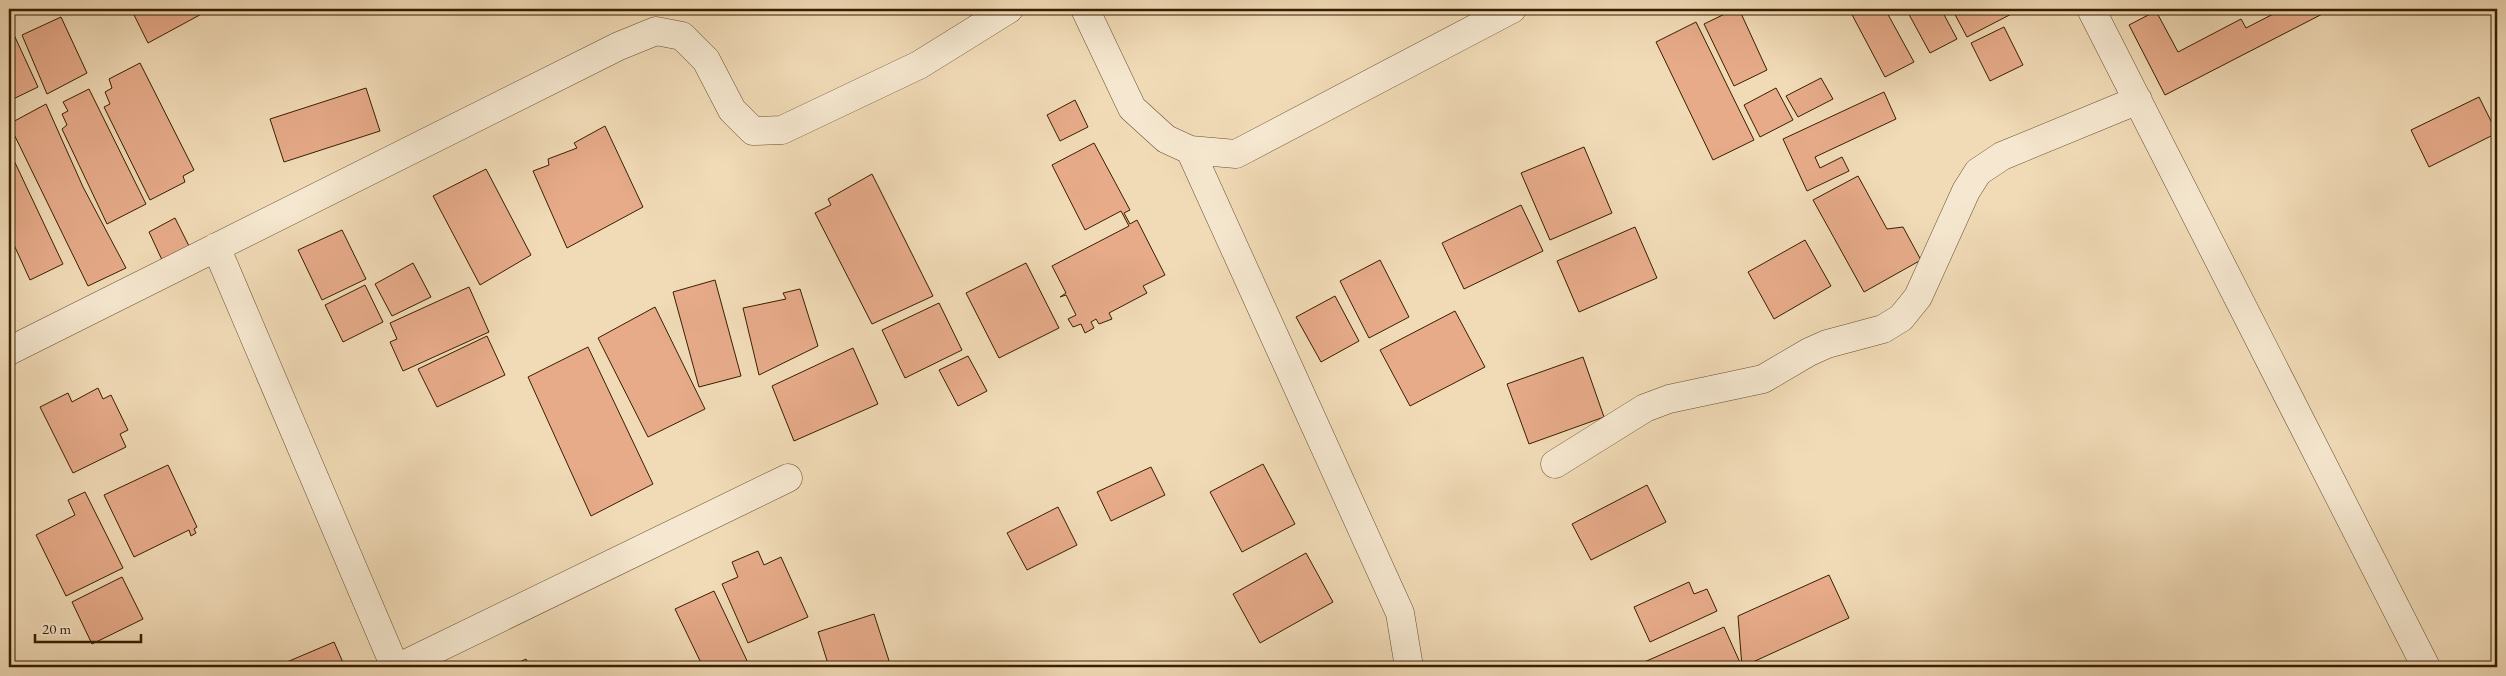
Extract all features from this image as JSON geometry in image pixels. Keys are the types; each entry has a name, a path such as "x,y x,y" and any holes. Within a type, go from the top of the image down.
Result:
{"street":[{"path":"9,350 610,50 656,31 682,36 706,60 732,110 754,131 782,130 919,65 1009,9"},
{"path":"1086,9 1132,108 1166,139 1190,150 1236,154 1512,9"},
{"path":"2091,9 2426,667"},
{"path":"1555,464 1645,408 1669,399 1763,379 1826,344 1883,329 1895,322 1918,297 1966,191 1978,172 2002,156 2138,100"},
{"path":"1190,150 1400,613 1409,667"},
{"path":"216,247 397,667 788,478"}],"building":[{"path":"131,9 205,9 207,11 148,43"},
{"path":"1735,9 1739,9 1767,70 1734,86 1704,24"},
{"path":"1849,9 1885,9 1914,62 1885,77"},
{"path":"1906,9 1941,9 1957,39 1930,53"},
{"path":"1952,9 2021,9 1967,37"},
{"path":"2178,9 2204,9 2179,14"},
{"path":"2283,9 2332,9 2165,95 2129,25 2156,11 2178,52 2241,19 2246,28"},
{"path":"61,17 87,73 47,94 22,35"},
{"path":"1696,22 1754,140 1713,160 1656,42"},
{"path":"9,24 38,87 9,101"},
{"path":"2004,27 2023,65 1990,81 1971,43"},
{"path":"140,63 194,170 183,176 185,182 150,200 104,107 110,104 105,92 112,88 109,79"},
{"path":"1821,78 1833,99 1798,117 1786,96"},
{"path":"366,88 380,131 284,162 270,119"},
{"path":"1776,88 1793,120 1760,137 1744,105"},
{"path":"89,89 146,204 107,224 62,129 67,125 62,114 68,111 63,102"},
{"path":"1884,92 1896,119 1815,157 1820,168 1842,157 1849,171 1807,191 1783,139"},
{"path":"2479,97 2497,133 2429,167 2411,130"},
{"path":"1075,100 1088,127 1060,141 1047,115"},
{"path":"46,104 83,187 126,268 88,286 9,124"},
{"path":"605,126 643,207 567,248 533,171 549,165 548,159 577,148 574,143"},
{"path":"1094,143 1130,210 1124,213 1130,224 1137,220 1165,275 1143,286 1147,293 1109,313 1112,319 1099,324 1096,319 1091,322 1094,328 1085,333 1081,324 1073,327 1068,319 1076,315 1066,295 1060,297 1066,293 1052,266 1129,226 1121,211 1085,230 1052,165"},
{"path":"1584,147 1612,213 1550,240 1521,173"},
{"path":"9,150 63,264 30,280 9,234"},
{"path":"486,169 531,255 480,285 433,196"},
{"path":"872,174 933,296 872,324 815,213 831,205 828,199"},
{"path":"1858,176 1887,229 1903,227 1921,260 1864,292 1813,200"},
{"path":"1521,205 1543,251 1464,289 1442,243"},
{"path":"175,218 190,248 163,262 149,232"},
{"path":"1635,227 1657,278 1579,312 1557,261"},
{"path":"342,230 366,279 322,300 298,250"},
{"path":"1805,240 1831,286 1774,319 1748,272"},
{"path":"1380,260 1409,317 1369,338 1340,281"},
{"path":"413,263 431,297 392,316 375,284"},
{"path":"1026,263 1059,328 999,358 966,293"},
{"path":"715,280 741,376 699,387 673,292"},
{"path":"365,285 383,322 343,342 325,305"},
{"path":"469,287 489,332 403,371 390,342 397,339 390,323"},
{"path":"800,289 818,346 759,375 743,308 786,299 783,293"},
{"path":"1335,296 1359,341 1321,362 1296,317"},
{"path":"939,303 962,350 905,378 882,330"},
{"path":"655,307 705,409 648,437 598,338"},
{"path":"1455,311 1485,367 1410,406 1380,350"},
{"path":"487,336 505,375 437,407 418,369"},
{"path":"588,347 653,484 591,516 528,377"},
{"path":"853,348 878,404 794,441 772,386"},
{"path":"968,356 987,391 958,406 939,370"},
{"path":"1583,357 1604,417 1529,444 1507,384"},
{"path":"98,388 103,399 111,395 128,430 120,434 126,447 73,473 40,407 68,393 72,402"},
{"path":"1263,464 1295,524 1242,552 1210,492"},
{"path":"168,465 197,527 194,529 196,533 191,536 189,530 134,557 104,495"},
{"path":"1151,467 1165,495 1111,521 1097,492"},
{"path":"1647,485 1666,522 1591,560 1572,524"},
{"path":"85,492 123,568 66,596 36,535 75,515 68,500"},
{"path":"1058,507 1077,545 1027,570 1007,533"},
{"path":"758,551 764,565 781,557 808,617 748,643 722,584 738,577 732,562"},
{"path":"1306,553 1333,602 1260,643 1233,594"},
{"path":"1829,575 1849,618 1742,667 1738,616"},
{"path":"122,577 143,619 92,644 72,602"},
{"path":"1689,582 1694,594 1707,589 1717,611 1650,642 1634,607"},
{"path":"714,591 750,667 703,667 675,609"},
{"path":"874,614 891,667 829,667 818,632"},
{"path":"1724,627 1742,667 1644,667 1642,663"},
{"path":"334,642 345,667 275,667"},
{"path":"526,659 530,667 509,667"}]}
